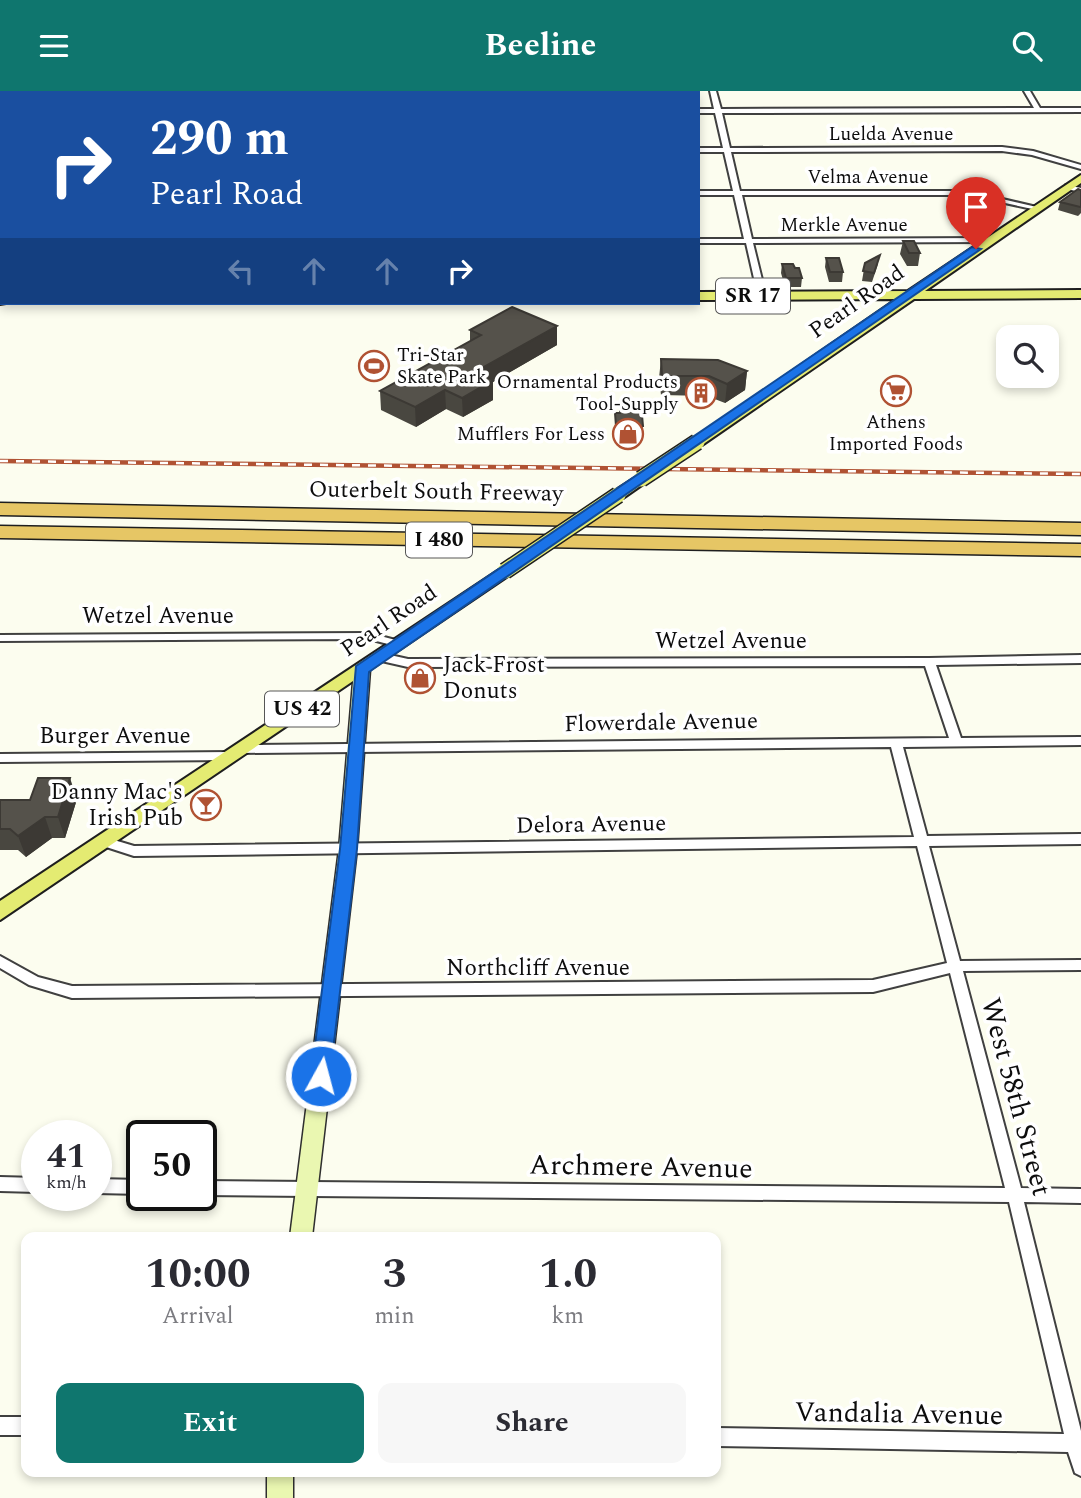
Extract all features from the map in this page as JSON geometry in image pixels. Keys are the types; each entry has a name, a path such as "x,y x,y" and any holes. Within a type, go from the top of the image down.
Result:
{"highway":[{"name":"Outerbelt South Freeway","path":"0,509 1081,529"},
{"name":"Outerbelt South Freeway","path":"0,532 1081,550"},
{"path":"878,547 1081,559"}],"main road":[{"name":"Pearl Road","path":"5,904 104,842 362,670 989,240 1037,208 1075,188 1081,178"},
{"name":"SR 17","path":"700,296 1081,294"},
{"path":"301,1232 348,849 362,670"},
{"path":"280,1477 280,1498"}],"street":[{"path":"713,91 762,296"},
{"path":"1027,91 1038,110"},
{"path":"700,111 1081,110"},
{"name":"Luelda Avenue","path":"700,150 1002,149 1033,153 1081,167"},
{"name":"Velma Avenue","path":"700,193 968,193 1037,208"},
{"name":"Merkle Avenue","path":"700,241 989,240"},
{"name":"Wetzel Avenue","path":"0,638 369,636 400,644"},
{"name":"Wetzel Avenue","path":"381,657 408,663 1081,659"},
{"path":"929,662 956,742"},
{"name":"Flowerdale Avenue","path":"236,752 358,748 1081,741"},
{"name":"West 58th Street","path":"896,742 1015,1196 1078,1443 1081,1467"},
{"name":"Burger Avenue","path":"0,758 236,752"},
{"name":"Delora Avenue","path":"104,842 134,851 1081,839"},
{"name":"Northcliff Avenue","path":"0,961 34,981 72,992 873,986 955,966 1081,965"},
{"path":"0,1184 21,1185"},
{"name":"Archmere Avenue","path":"217,1188 1081,1196"},
{"path":"0,1426 21,1426"},
{"name":"Vandalia Avenue","path":"721,1437 1078,1443"}],"building":[{"path":"1078,189 1081,190 1080,207 1060,202"},
{"path":"903,241 914,241 920,253 909,253"},
{"path":"880,255 874,273 863,271 865,263"},
{"path":"826,258 839,258 843,272 830,272"},
{"path":"782,264 793,264 795,268 799,268 802,278 786,278"},
{"path":"512,307 557,326 475,372 493,380 462,398 445,390 415,407 380,391 481,335 470,330"},
{"path":"661,359 718,360 747,371 727,384 709,376 662,376"},
{"path":"641,404 643,426 616,426 615,413 620,413 620,407"},
{"path":"38,778 70,778 58,817 45,817 18,836 10,829 0,829 0,800 30,800"}],"railway":[{"path":"0,461 1081,474"}],"place":[{"name":"Tri-Star Skate Park","path":"374,366"},
{"name":"Athens Imported Foods","path":"896,391"},
{"name":"Ornamental Products Tool-Supply","path":"701,393"},
{"name":"Mufflers For Less","path":"628,434"},
{"name":"Jack Frost Donuts","path":"420,678"},
{"name":"Danny Mac's Irish Pub","path":"206,805"}],"route":[{"path":"321,1076 348,849 362,670 976,249"}]}
